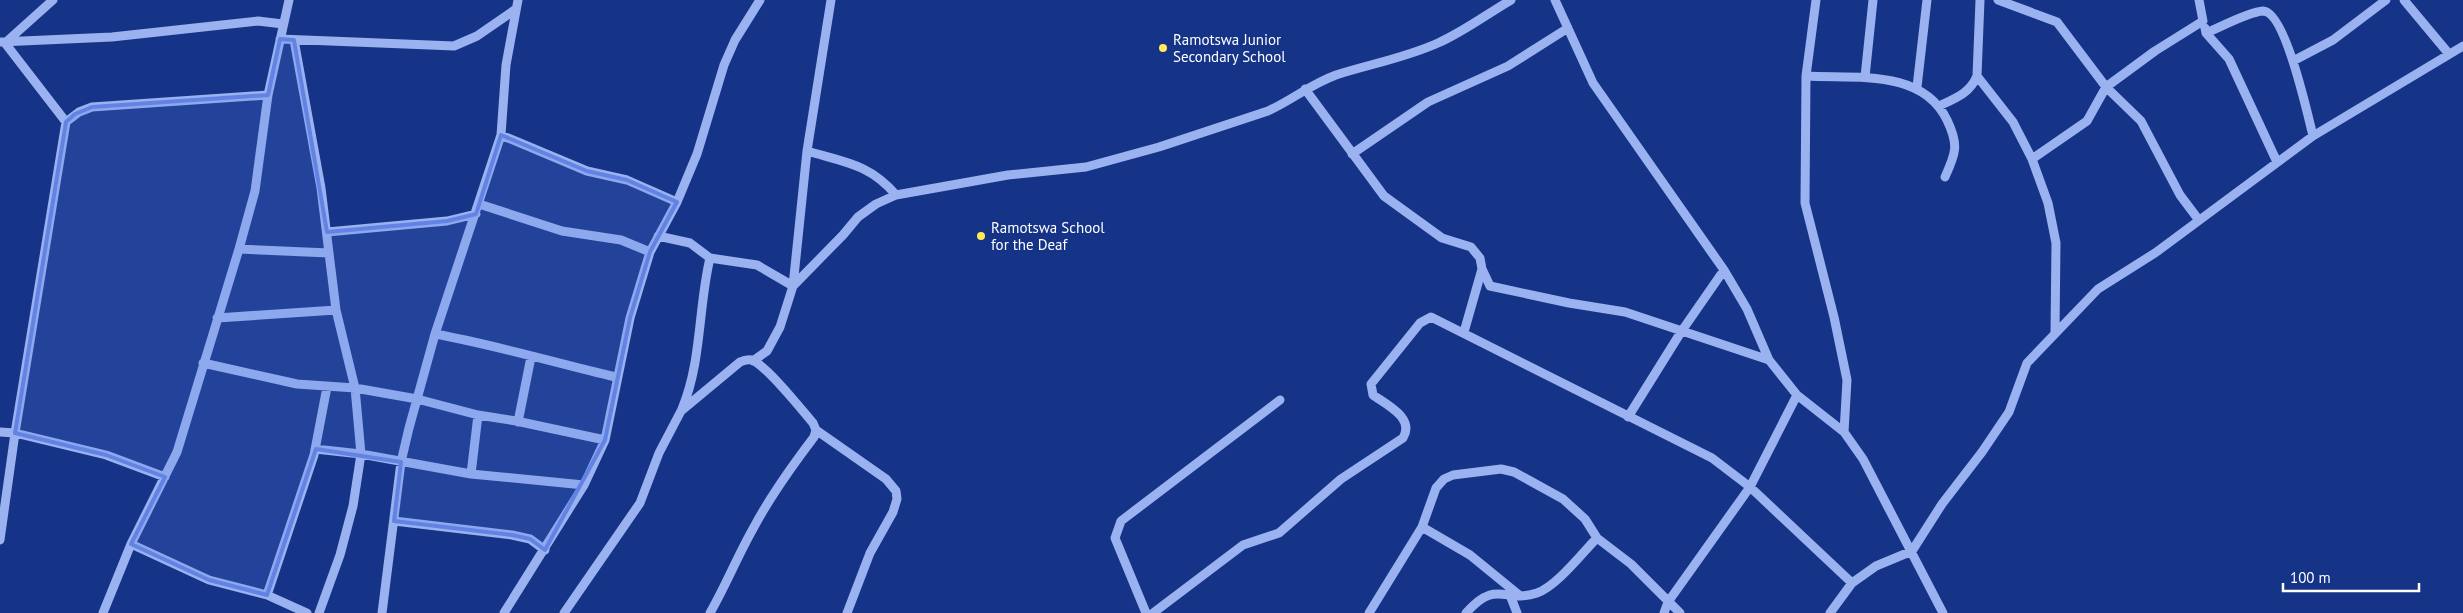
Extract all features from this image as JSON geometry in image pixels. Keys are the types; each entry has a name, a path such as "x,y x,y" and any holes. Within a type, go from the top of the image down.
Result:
{"street":[{"path":"3,43 53,0"},
{"path":"103,613 131,544 177,452 239,249 255,191 268,95 289,0"},
{"path":"504,613 584,485 605,440 616,377 630,318 650,252 676,202 697,154 724,66 735,40 760,0"},
{"path":"681,411 740,362 753,361 767,351 780,327 793,286 807,151 831,0"},
{"path":"793,286 858,217 876,204 896,195 1008,175 1086,167 1159,147 1268,111 1284,104 1305,89 1336,75 1389,62 1439,43 1510,0"},
{"path":"1555,0 1592,83 1724,270 1747,309 1769,360 1798,395 1844,432 1863,459 1943,613"},
{"path":"1816,0 1806,76 1805,203 1834,317 1847,380 1844,432"},
{"path":"1865,77 1873,0"},
{"path":"1917,87 1927,0"},
{"path":"1939,106 1962,95 1973,85 1977,76 1980,0"},
{"path":"1998,0 2057,22 2106,87 2141,121 2180,195 2198,219"},
{"path":"2199,0 2206,33 2229,59 2277,162"},
{"path":"2293,61 2333,40 2386,0"},
{"path":"2404,0 2449,54"},
{"path":"280,39 454,46 477,36 517,4"},
{"path":"382,613 401,462 435,334 501,135 506,66 517,4"},
{"path":"2206,33 2264,11 2271,14 2277,23 2293,61 2313,136"},
{"path":"3,43 112,37 258,21 283,24"},
{"path":"2032,160 2087,121 2106,87 2155,51 2203,21"},
{"path":"1352,154 1428,102 1508,66 1568,28"},
{"path":"294,40 327,232 336,310 355,388 361,454 354,506 340,555 319,613"},
{"path":"3,43 66,122"},
{"path":"1830,613 1852,583 1876,566 1912,551 1942,504 1982,452 2009,412 2027,363 2098,289 2155,253 2198,219 2313,136 2463,46"},
{"path":"1806,76 1865,77 1917,87 1939,106 1956,137 1956,147 1945,177"},
{"path":"1977,76 2012,122 2032,160 2048,203 2056,243 2055,332"},
{"path":"1305,89 1384,196 1442,238 1471,248 1480,258 1487,281 1495,288 1625,312 1680,332 1769,360"},
{"path":"0,540 15,433 66,122 79,112 92,107 268,95"},
{"path":"501,135 587,172 627,180 676,202"},
{"path":"807,151 864,167 884,182 896,195"},
{"path":"479,204 562,231 621,240 650,252"},
{"path":"327,232 447,221 476,214"},
{"path":"658,236 690,243 710,258 757,266 793,286"},
{"path":"239,249 329,253"},
{"path":"564,613 640,503 660,453 681,411 690,389 697,356 703,286 710,258"},
{"path":"1464,332 1482,269"},
{"path":"1628,417 1680,332 1724,270"},
{"path":"217,318 336,310"},
{"path":"1153,613 1243,545 1279,533 1341,479 1403,438 1407,427 1404,418 1373,395 1371,384 1414,330 1426,318 1436,318 1712,458 1750,487 1852,583"},
{"path":"435,334 492,344 531,357 616,377"},
{"path":"518,422 531,357"},
{"path":"753,361 780,385 813,423 816,430 886,479 896,491 897,498 892,512 870,553 847,613"},
{"path":"203,363 297,384 355,388 417,399 478,415 605,440"},
{"path":"267,595 315,449 327,387"},
{"path":"1664,613 1668,602 1750,487 1798,395"},
{"path":"1146,613 1115,538 1121,521 1280,400"},
{"path":"471,474 478,415"},
{"path":"710,613 733,572 754,527 783,478 814,437 816,430"},
{"path":"0,432 15,433 106,455 165,477"},
{"path":"315,449 361,454 471,474 584,485"},
{"path":"1369,613 1422,527 1436,488 1444,479 1453,475 1501,469 1514,472 1563,500 1584,519 1597,538 1631,564 1680,613"},
{"path":"394,521 512,535 530,539 545,550"},
{"path":"1422,527 1470,555 1515,595 1517,613"},
{"path":"1466,613 1483,596 1491,594 1515,595 1536,593 1547,588 1597,538"},
{"path":"131,544 209,580 267,595 307,613"}],"highlighted area":[{"path":"280,39 294,40 327,232 447,221 476,214 501,135 587,171 627,180 677,202 650,252 630,318 605,440 545,550 530,539 512,535 394,521 401,462 316,449 267,595 209,580 131,544 165,477 106,455 15,433 66,122 75,114 92,107 268,95"}],"place":[{"name":"Ramotswa Junior Secondary School","path":"1163,48"},
{"name":"Ramotswa School for the Deaf","path":"981,236"}]}
